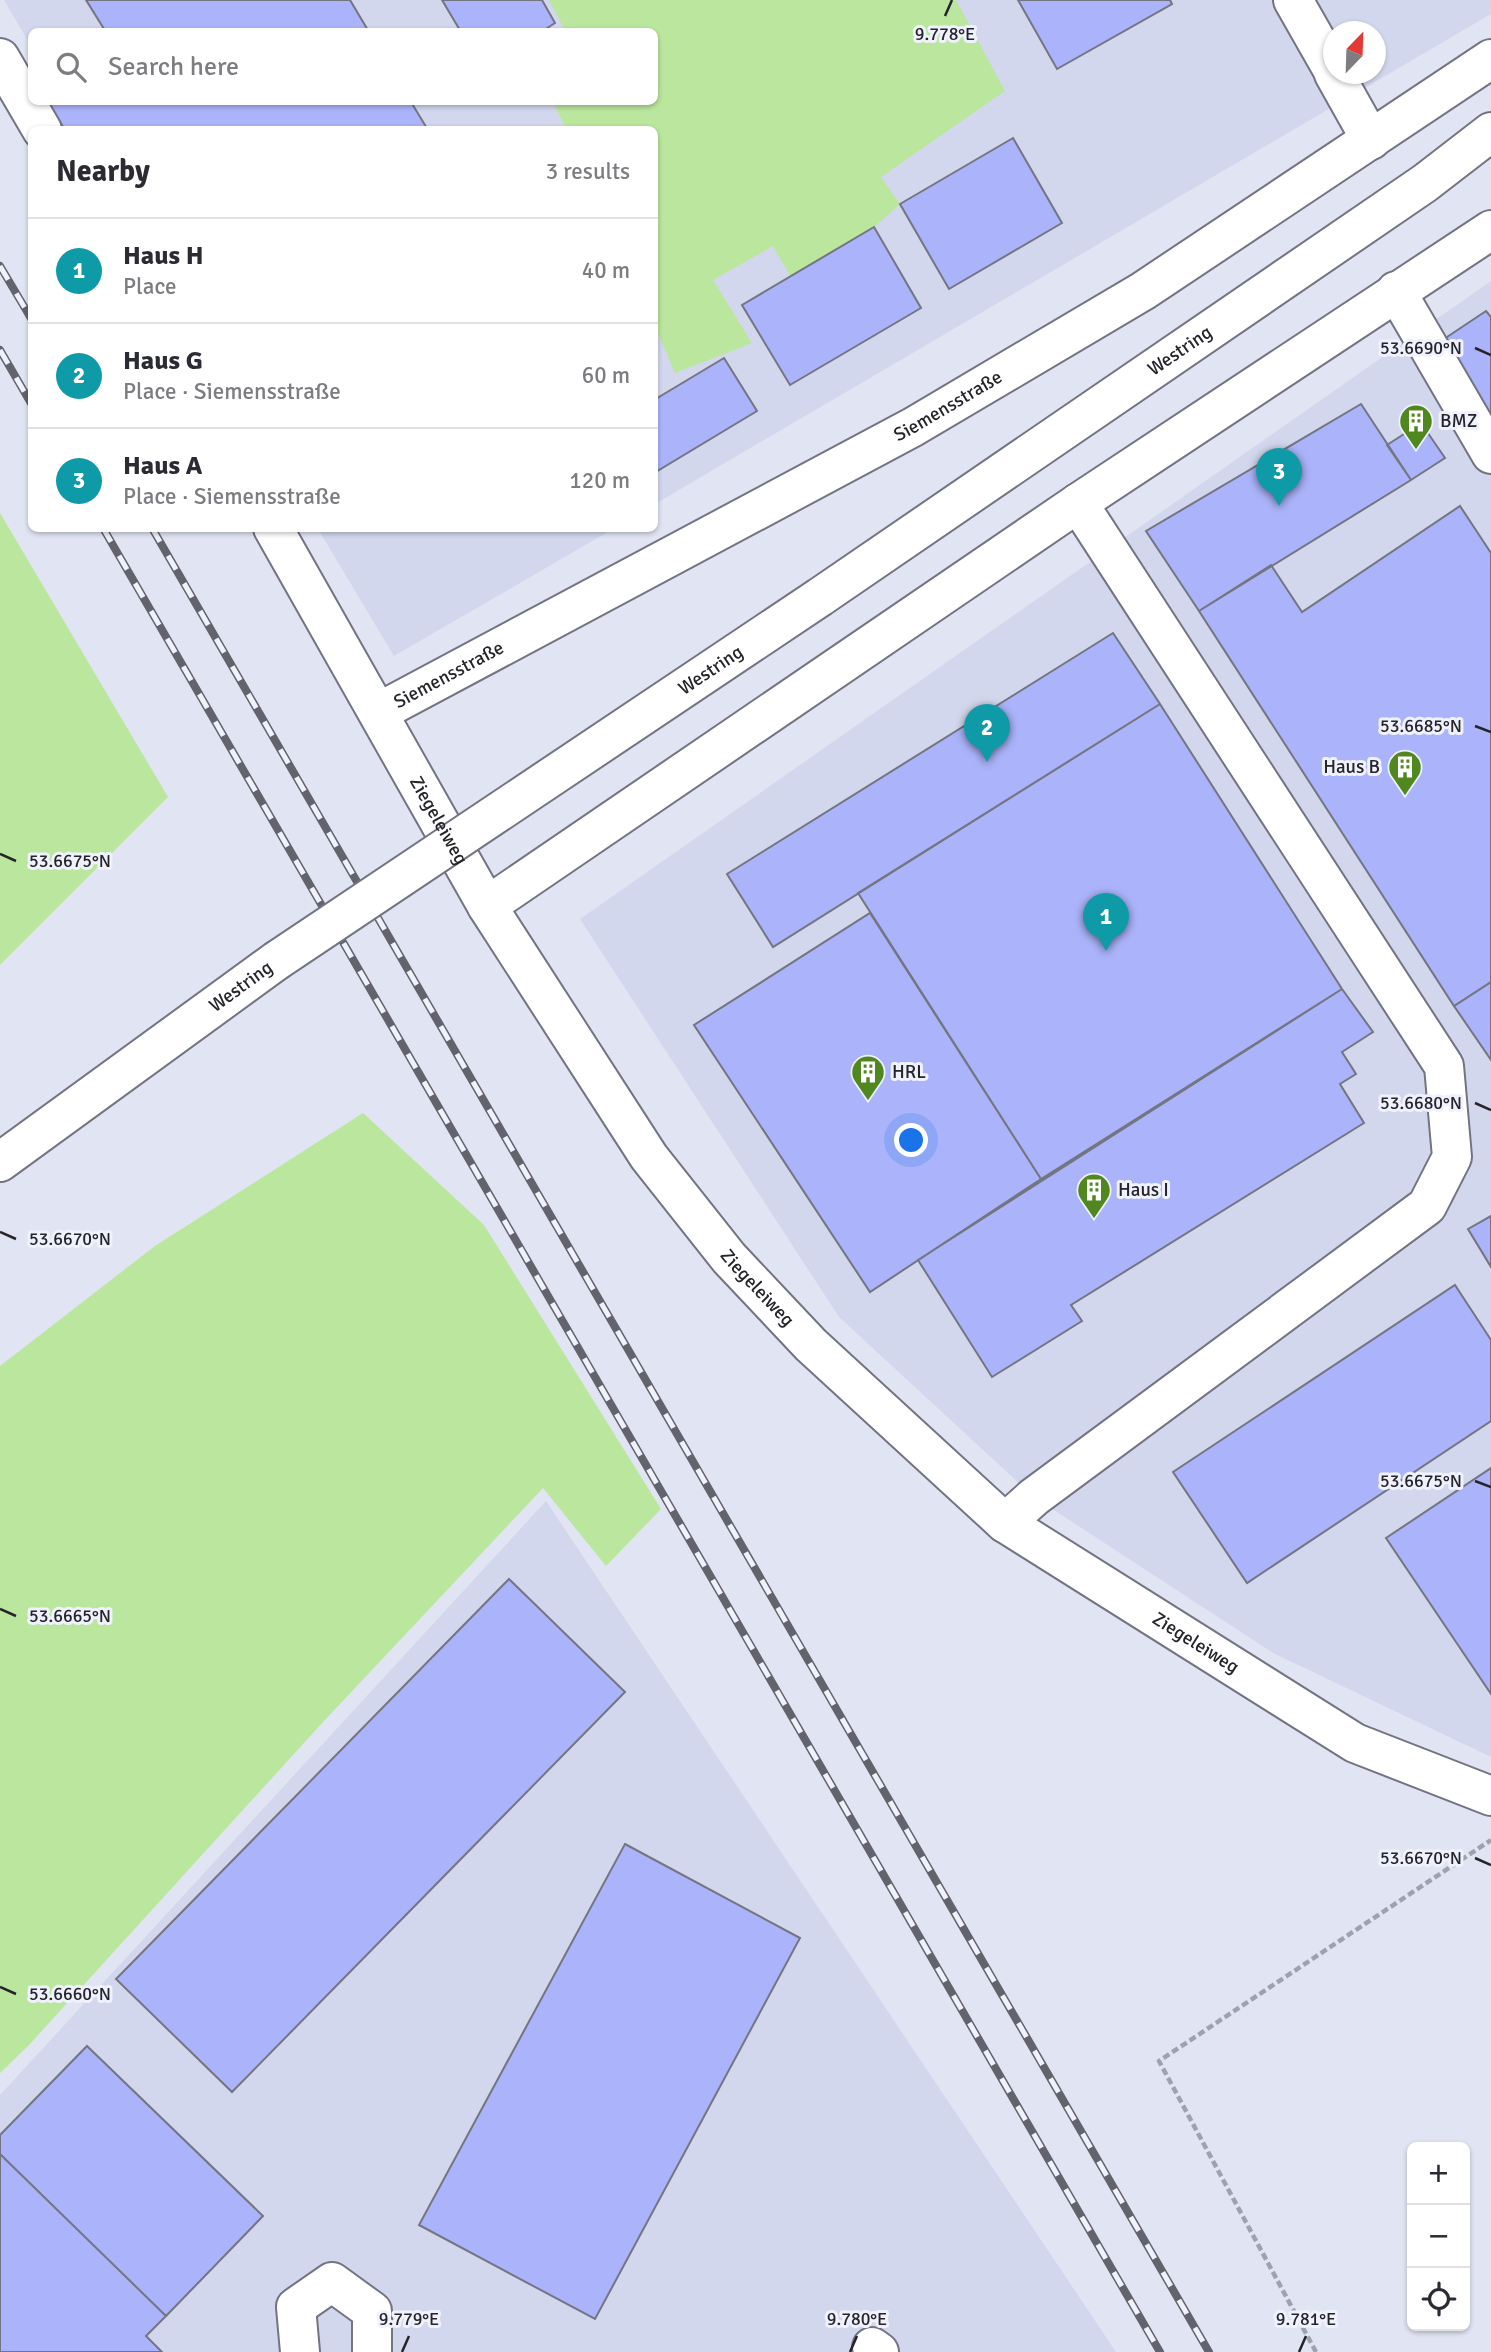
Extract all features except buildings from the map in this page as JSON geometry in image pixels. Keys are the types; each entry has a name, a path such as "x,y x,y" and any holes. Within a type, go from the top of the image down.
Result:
{"street":[{"path":"1293,0 1323,53"},
{"path":"0,58 40,126"},
{"name":"Siemensstraße","path":"379,712 913,427 1143,291 1491,59"},
{"path":"1340,84 1371,139"},
{"name":"Westring","path":"0,1162 276,961 820,597 1425,183 1491,132"},
{"name":"Westring","path":"1425,183 1491,150"},
{"path":"487,906 1078,503 1480,237"},
{"path":"1396,291 1491,454"},
{"path":"1005,1523 1034,1497 1427,1206 1452,1157 1444,1066 1078,503"},
{"name":"Ziegeleiweg","path":"275,532 487,906 649,1157 729,1258 811,1345 1005,1523 1355,1743 1491,1796"},
{"path":"300,2352 296,2307 332,2282 372,2311 372,2352"}],"path":[{"path":"1316,2352 1159,2061 1491,1840"}],"shaded area":[{"path":"4,0 1491,0 1491,14 1386,76 1386,21 1323,21 1323,84 1372,84 658,502 658,126 79,126 66,105 658,105 658,28 28,28 28,41"},
{"path":"1491,281 1491,1757 1273,1653 1034,1497 839,1317 580,919"},
{"path":"320,532 608,532 394,656"},
{"path":"546,1501 1116,2352 0,2352 0,2095"}],"green space":[{"path":"549,0 956,0 1005,91 881,177 900,204 874,227 790,276 773,246 713,280 752,343 675,373 658,333 658,126 565,126 554,105 658,105 658,28 563,28"},
{"path":"0,513 168,797 0,965"},
{"path":"363,1113 484,1225 661,1509 606,1566 543,1488 323,1722 29,2045 0,2073 0,1366 155,1246"}],"railway":[{"path":"0,266 28,313"},
{"path":"0,350 28,398"},
{"path":"105,532 1160,2352"},
{"path":"154,532 1209,2352"}],"place":[{"name":"BMZ","path":"1416,451"},
{"name":"Haus A","path":"1279,506"},
{"name":"Haus G","path":"987,762"},
{"name":"Haus B","path":"1405,797"},
{"name":"Haus H","path":"1106,951"},
{"name":"HRL","path":"868,1102"},
{"name":"Haus I","path":"1094,1220"}]}
